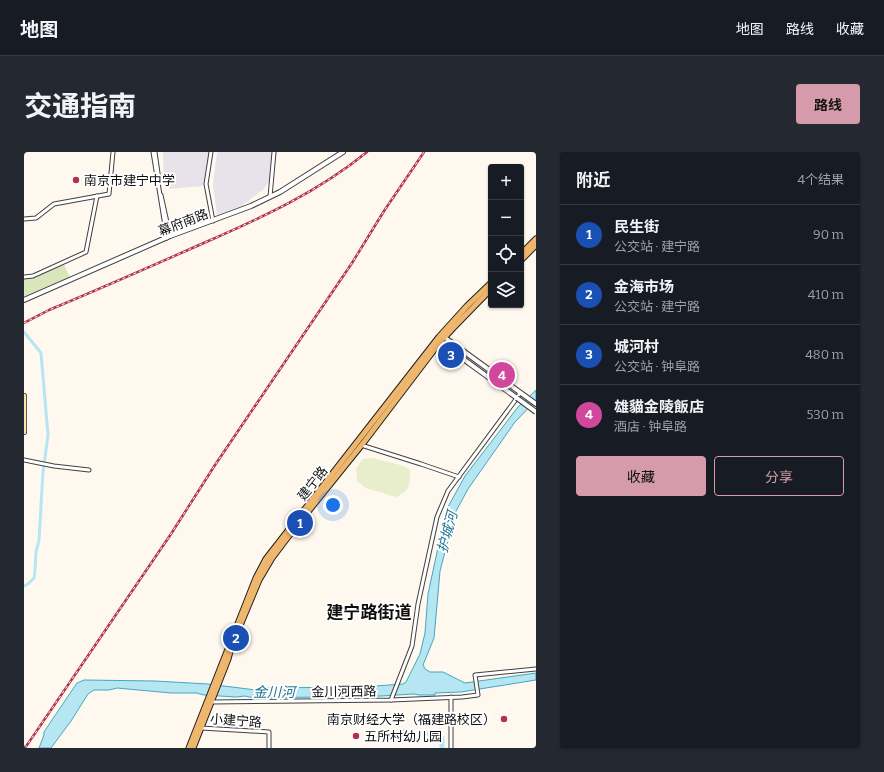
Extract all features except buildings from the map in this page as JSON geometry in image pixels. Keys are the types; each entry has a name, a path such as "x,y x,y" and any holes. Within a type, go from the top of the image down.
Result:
{"main road":[{"path":"524,251 536,239"},
{"path":"524,257 536,245"},
{"name":"建宁路","path":"193,748 231,643 260,580 272,558 467,306 488,286"},
{"name":"建宁路","path":"441,339 488,292"},
{"path":"24,396 24,432"},
{"name":"建宁路","path":"189,748 211,698"}],"street":[{"path":"24,219 36,218 54,204 109,194 113,152"},
{"path":"154,152 168,237"},
{"path":"211,152 206,184 213,221"},
{"path":"270,197 274,152"},
{"name":"幕府南路","path":"24,300 168,237 251,206 280,192 337,154 343,152"},
{"path":"24,277 33,276 86,252 97,196"},
{"path":"441,339 536,404"},
{"path":"441,339 536,412"},
{"path":"391,700 412,646 418,604 437,517 448,491 518,398 520,393"},
{"path":"358,445 459,477"},
{"path":"24,460 89,470"},
{"name":"金川河西路","path":"211,698 391,700 478,695 475,676 536,669"},
{"path":"451,697 451,748"},
{"name":"小建宁路","path":"201,728 269,732 269,748"}],"shaded area":[{"path":"163,152 209,152 203,186 169,189 164,183"},
{"path":"217,152 277,152 274,173 264,189 241,206 217,215 213,185"}],"green space":[{"path":"64,264 70,278 24,299 24,278 36,276"},
{"path":"373,458 404,466 410,470 410,480 407,489 404,492 396,497 366,488 357,481 356,469 363,459"}],"water":[{"name":"金川河","path":"536,390 536,400 515,422 468,489 455,513 440,571 434,638 423,665 425,669 430,672 443,672 465,683 536,673 536,680 461,692 435,693 435,695 414,694 254,698 245,696 236,697 196,693 171,693 117,688 109,690 94,690 88,694 71,721 51,748 39,748 44,732 77,683 84,680 155,681 208,684 256,690 262,688 362,687 403,684 406,682 420,654 425,633 428,594 442,529 449,505 465,476 518,407"}],"waterway":[{"path":"24,332 41,353 48,435 43,472 39,540 36,552 34,578 24,586"},
{"name":"护城河","path":"405,731 414,734 432,735 442,738 442,748"}],"railway":[{"path":"24,323 49,310 227,233 290,203 329,179 367,152"},
{"path":"25,748 171,534 215,465 352,263 384,211 424,152"}],"place":[{"name":"南京市建宁中学","path":"76,180"},
{"name":"城河村","path":"451,355"},
{"name":"雄貓金陵飯店","path":"502,375"},
{"name":"民生街","path":"300,523"},
{"name":"金海市场","path":"236,638"},
{"name":"南京财经大学（福建路校区）","path":"504,719"},
{"name":"五所村幼儿园","path":"356,736"}],"district":[{"name":"建宁路街道","path":"369,612"}]}
